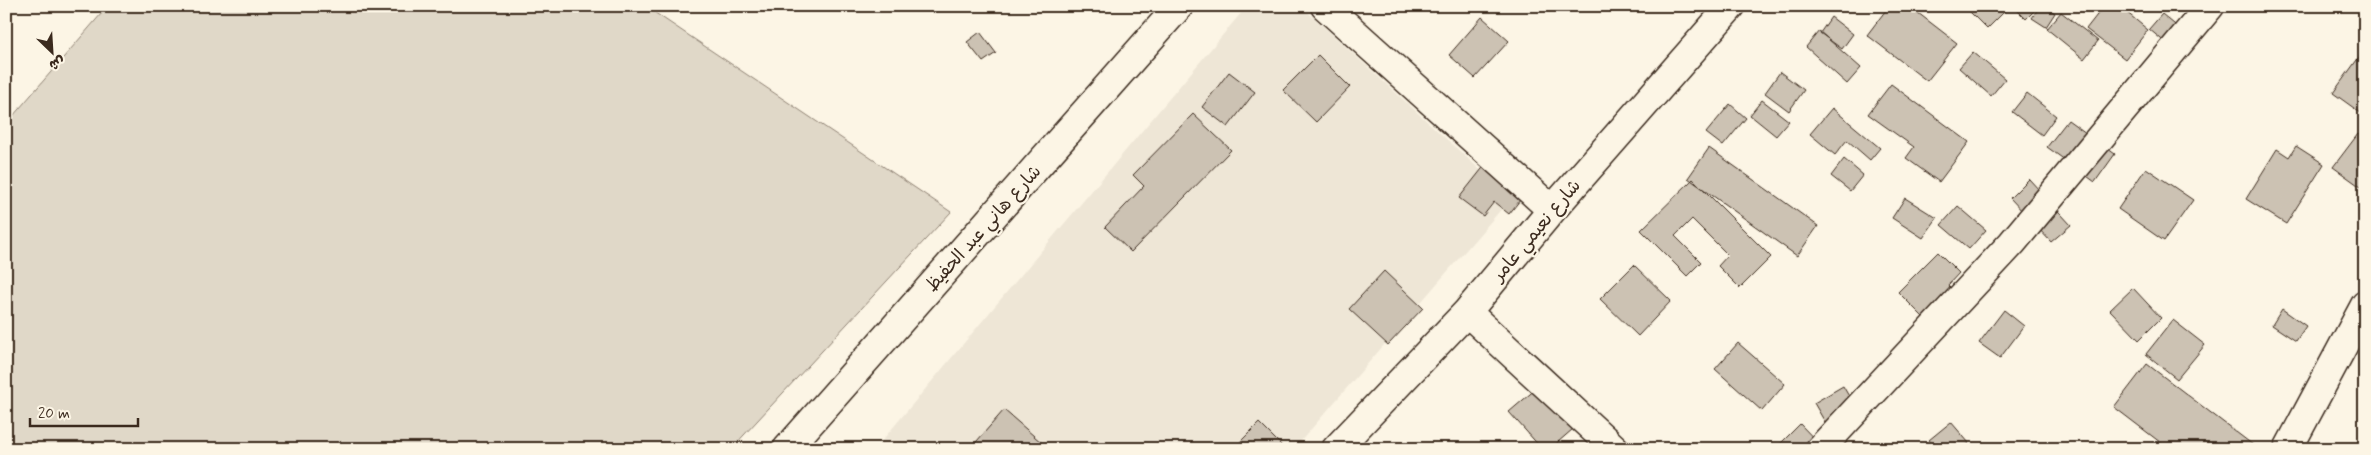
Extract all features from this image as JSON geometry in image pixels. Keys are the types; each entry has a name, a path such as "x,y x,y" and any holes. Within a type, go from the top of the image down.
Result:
{"street":[{"name":"شارع هاني عبد الحفيظ","path":"796,446 1179,6"},
{"path":"1325,6 1552,210"},
{"name":"شارع نعيمي عامر","path":"1336,449 1467,312 1552,210 1731,6"},
{"path":"1820,449 2012,242 2210,6"},
{"path":"2288,449 2365,305"},
{"path":"1467,312 1614,449"}],"shaded area":[{"path":"108,6 645,6 951,212 731,449 6,449 6,124"},
{"path":"1247,6 1301,6 1511,198 1294,449 875,449"}],"building":[{"path":"1889,6 1909,6 1957,43 1927,81 1867,35"},
{"path":"1964,6 2010,6 1987,29"},
{"path":"2013,6 2039,6 2026,19"},
{"path":"2040,6 2044,6 2055,13 2046,27 2032,18"},
{"path":"2104,6 2119,6 2148,30 2125,59 2086,29"},
{"path":"2061,12 2098,41 2084,59 2047,29"},
{"path":"2162,14 2180,29 2167,44 2149,29"},
{"path":"1482,17 1509,41 1475,78 1449,55"},
{"path":"1831,17 1853,34 1842,49 1820,33"},
{"path":"1819,31 1861,68 1847,84 1806,47"},
{"path":"980,32 996,53 983,62 967,42"},
{"path":"1973,52 2005,79 1991,96 1959,68"},
{"path":"2362,53 2365,54 2365,116 2333,93"},
{"path":"1318,55 1350,87 1316,122 1283,90"},
{"path":"1229,72 1255,92 1228,127 1202,107"},
{"path":"1780,72 1804,90 1789,111 1765,93"},
{"path":"1891,84 1969,142 1939,182 1906,158 1914,147 1868,114"},
{"path":"2027,93 2056,116 2042,135 2012,112"},
{"path":"1762,100 1789,121 1776,136 1750,115"},
{"path":"1730,104 1746,118 1723,146 1706,133"},
{"path":"1832,108 1880,148 1870,160 1847,140 1835,155 1810,134"},
{"path":"1193,114 1231,150 1131,252 1105,227 1144,186 1133,175"},
{"path":"2068,120 2115,154 2095,182 2047,147"},
{"path":"2358,134 2365,139 2365,190 2333,167"},
{"path":"2296,146 2324,164 2286,224 2246,199 2277,149 2289,157"},
{"path":"1709,148 1818,226 1797,256 1688,178"},
{"path":"1493,155 1532,185 1509,214 1494,202 1483,216 1459,198"},
{"path":"1844,159 1863,175 1850,191 1831,176"},
{"path":"2146,168 2193,200 2164,241 2118,209"},
{"path":"1693,179 1771,257 1740,288 1718,266 1728,255 1692,219 1675,236 1701,262 1687,276 1641,230"},
{"path":"2029,179 2071,225 2051,242 2010,198"},
{"path":"1905,198 1937,218 1923,238 1892,218"},
{"path":"1958,206 1986,230 1969,249 1941,225"},
{"path":"1938,252 1959,273 1948,285 1962,299 1934,328 1898,292"},
{"path":"1634,265 1671,301 1638,336 1600,299"},
{"path":"1384,271 1423,308 1388,345 1349,309"},
{"path":"2133,288 2161,318 2139,340 2110,310"},
{"path":"2282,309 2306,326 2296,341 2272,325"},
{"path":"2004,310 2024,326 2000,358 1979,343"},
{"path":"2173,320 2205,345 2177,379 2146,354"},
{"path":"1738,343 1785,384 1762,411 1715,369"},
{"path":"2147,364 2253,445 2250,449 2169,449 2114,407"},
{"path":"1843,386 1862,419 1833,436 1814,403"},
{"path":"1537,388 1573,429 1550,449 1542,449 1509,412"},
{"path":"1004,410 1049,449 970,449"},
{"path":"1951,422 1969,443 1962,449 1937,449 1929,440"},
{"path":"1259,423 1285,449 1233,449"},
{"path":"1800,424 1824,449 1775,449"}]}
